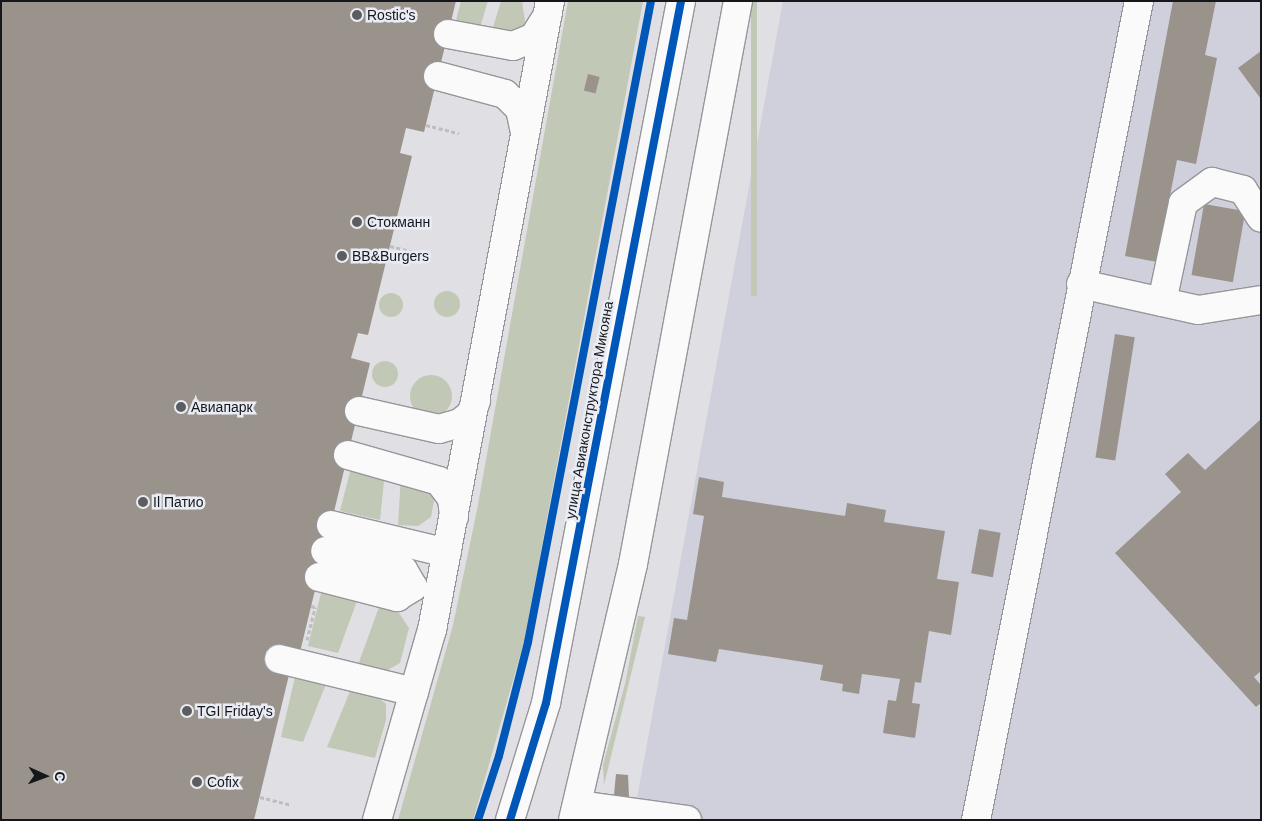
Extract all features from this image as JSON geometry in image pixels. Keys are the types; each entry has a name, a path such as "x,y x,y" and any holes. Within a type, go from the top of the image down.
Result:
{"street":[{"name":"улица Авиаконструктора Микояна","path":"510,820 548,693 681,1"},
{"path":"687,820 576,812 633,564 738,1"},
{"path":"976,820 1081,284 1139,1"},
{"path":"527,125 527,96 512,80 443,55 496,45 513,46 534,37 547,17"},
{"path":"377,820 414,692 439,593 456,512 547,17"},
{"path":"1162,302 1183,203 1212,182 1243,190 1261,218"},
{"path":"1081,284 1198,310 1261,300"},
{"path":"456,512 457,482 441,463 353,433 439,429 460,423 474,410"},
{"path":"331,525 447,553"},
{"path":"325,551 403,570 413,587"},
{"path":"319,577 397,596 413,587 439,593"},
{"path":"279,659 414,692"}],"path":[{"path":"426,125 459,133"},
{"path":"390,246 414,252"},
{"path":"305,649 315,607 311,606"},
{"path":"260,797 291,805"}],"shaded area":[{"path":"783,1 1261,1 1261,820 633,820"}],"green space":[{"path":"461,1 488,1 478,34 454,28"},
{"path":"501,1 522,1 525,22 522,30 490,37"},
{"path":"568,1 643,1 524,642 473,820 398,820 453,625 477,510"},
{"path":"751,1 757,1 757,296 751,296"},
{"path":"447,291 456,295 460,304 456,313 447,317 438,313 434,304 438,295"},
{"path":"386,293 396,293 403,300 403,310 396,317 386,317 379,310 379,300"},
{"path":"385,361 394,365 398,374 394,383 385,387 376,383 372,374 376,365"},
{"path":"431,375 446,381 452,396 446,411 431,417 416,411 410,396 416,381"},
{"path":"352,464 385,471 380,520 340,511"},
{"path":"401,475 416,478 435,495 431,517 418,526 398,525"},
{"path":"321,593 357,601 338,653 308,646"},
{"path":"379,607 399,613 409,628 400,663 386,671 358,665"},
{"path":"638,616 645,617 604,785 603,765 625,684"},
{"path":"295,677 326,684 303,742 281,737"},
{"path":"351,689 374,694 386,704 386,720 375,758 327,747"}],"building":[{"name":"Авиапарк","path":"1,1 456,1 424,132 406,128 400,153 412,156 368,335 358,333 351,358 370,363 300,652 289,675 254,820 1,820"},
{"path":"1173,1 1216,1 1205,55 1217,58 1196,164 1177,160 1157,262 1125,256"},
{"path":"1261,51 1261,99 1238,68"},
{"path":"588,74 600,77 596,93 584,90"},
{"path":"1204,204 1245,211 1233,282 1191,275"},
{"path":"1115,334 1135,337 1115,461 1095,457"},
{"path":"1261,419 1261,671 1254,677 1261,685 1261,703 1256,707 1115,553 1181,492 1165,474 1188,453 1205,470"},
{"path":"699,477 724,482 722,497 845,516 847,503 886,510 884,522 945,531 937,579 959,582 951,635 929,631 921,683 915,682 912,703 920,704 915,738 883,733 888,700 896,701 900,679 862,674 859,694 842,691 843,684 820,680 823,665 719,649 716,662 668,654 674,618 687,620 704,516 693,514"},
{"path":"979,529 1001,533 993,577 971,573"},
{"path":"616,774 628,775 629,797 614,795"}],"cycle path":[{"path":"478,820 499,756 528,642 651,1"},
{"path":"510,820 546,703 681,1"}],"place":[{"name":"Rostic's","path":"357,15"},
{"name":"Стокманн","path":"357,222"},
{"name":"BB&Burgers","path":"342,256"},
{"name":"Авиапарк","path":"181,407"},
{"name":"Il Патио","path":"143,502"},
{"name":"TGI Friday's","path":"187,711"},
{"name":"Cofix","path":"197,782"}]}
